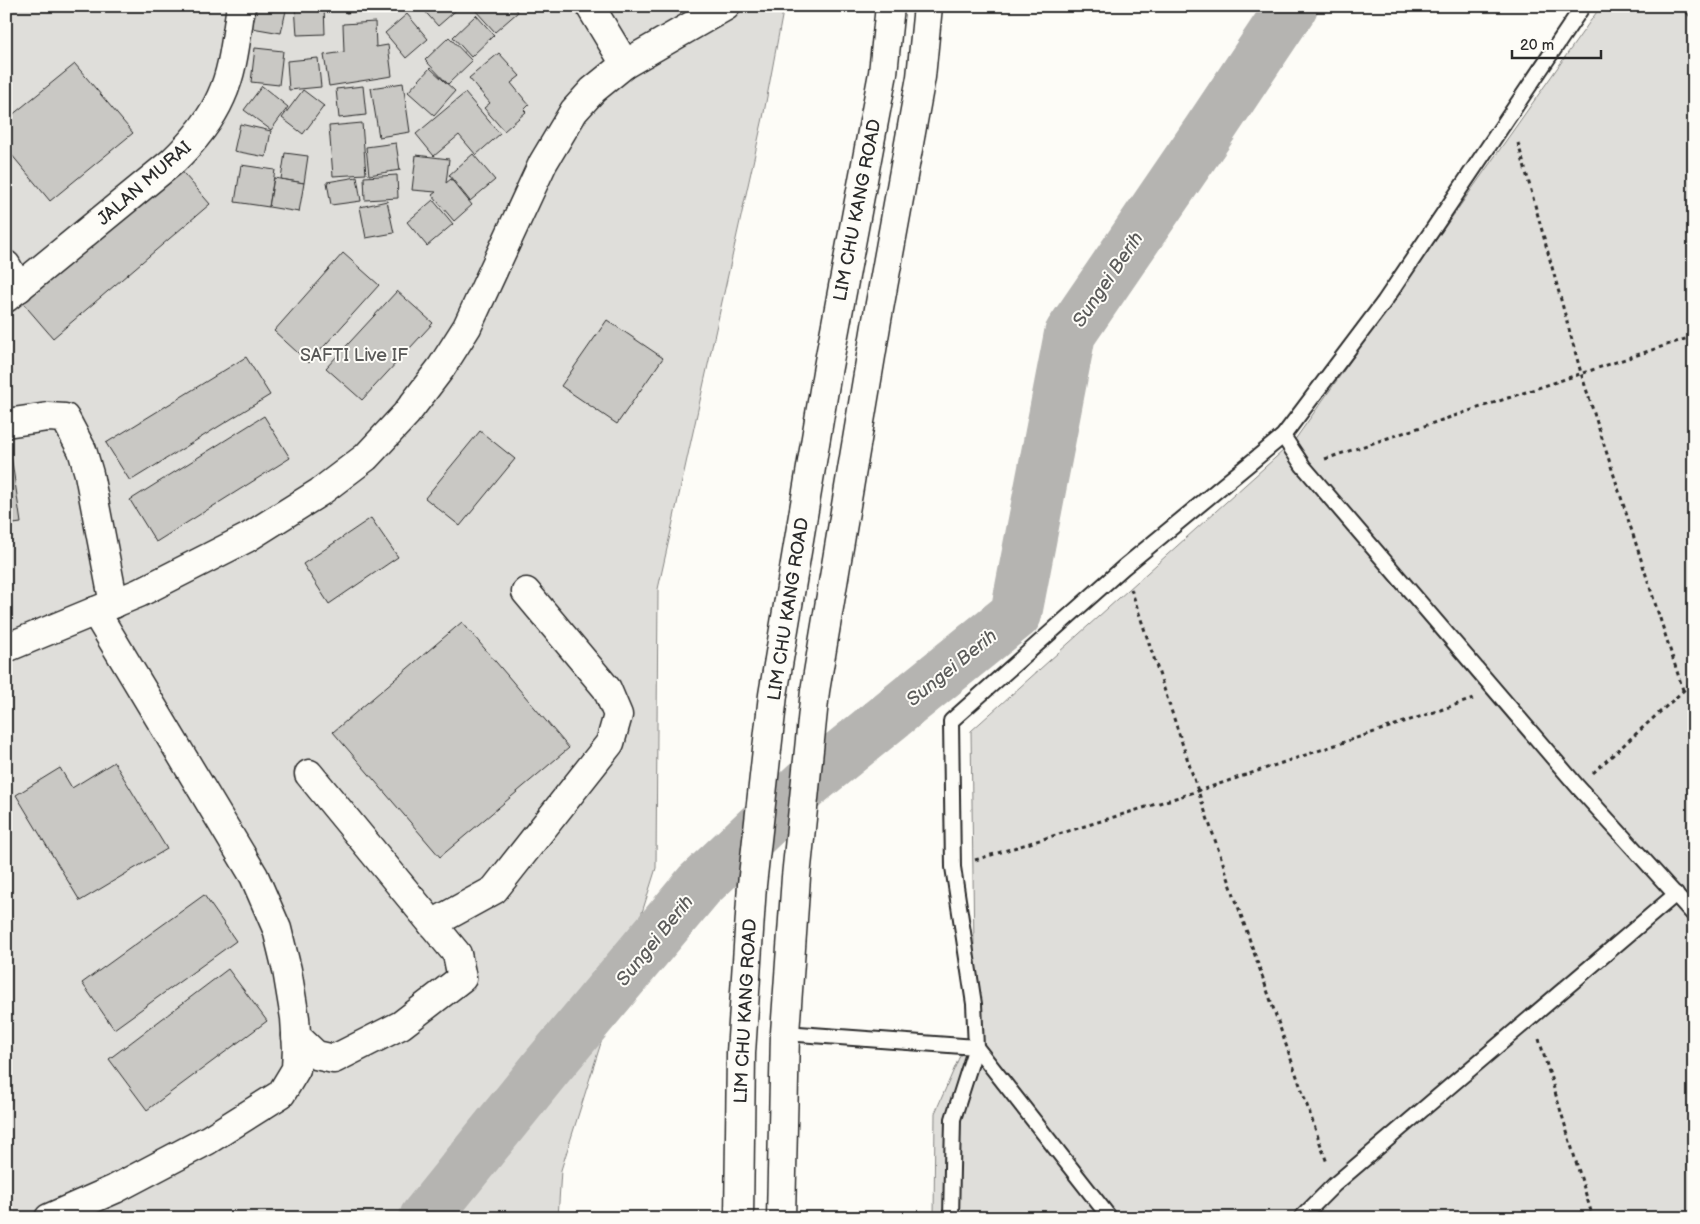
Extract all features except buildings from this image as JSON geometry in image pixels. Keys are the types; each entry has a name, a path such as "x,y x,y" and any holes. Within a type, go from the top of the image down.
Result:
{"street":[{"name":"JALAN MURAI","path":"13,293 172,162 191,144 222,97 231,66 242,6"},
{"path":"590,6 625,64"},
{"path":"6,648 139,593 248,538 320,492 366,457 406,414 441,368 467,327 542,162 574,112 594,90 625,64 726,6"},
{"name":"LIM CHU KANG ROAD","path":"739,1218 741,1053 752,885 773,695 827,372 882,72 890,6"},
{"path":"781,1218 785,1033 796,877 815,691 877,320 921,77 928,6"},
{"path":"6,265 13,293"},
{"path":"827,372 840,340 853,325 863,318 877,320"},
{"path":"6,423 48,416 65,418 82,450 89,474 104,607 254,876 277,928 296,1018 296,1069 281,1094 208,1140 115,1189 49,1218"},
{"path":"432,924 494,890 610,743 616,724 618,715 607,689 526,592"},
{"path":"296,1036 316,1055 334,1059 402,1025 462,978 457,954 309,774"}],"lane":[{"path":"951,1218 953,1119 976,1046 974,1004 953,867 951,721 1124,567 1283,436 1384,302 1583,6"},
{"path":"1283,436 1303,466 1578,787 1694,915"},
{"path":"1301,1218 1334,1185 1676,894"},
{"path":"785,1033 976,1046 1110,1218"}],"path":[{"path":"1511,115 1580,373 1683,690"},
{"path":"1303,466 1694,336"},
{"path":"1124,567 1198,791 1334,1185"},
{"path":"1578,787 1694,681"},
{"path":"953,867 1198,791 1497,691"},
{"path":"1532,1017 1593,1218"}],"green space":[{"name":"SAFTI Live IF","path":"6,6 784,6 763,118 658,589 656,868 561,1170 558,1218 6,1218"},
{"path":"1601,6 1680,6 1694,22 1694,1218 934,1218 935,1113 975,1021 971,731 1294,441"}],"waterway":[{"name":"Sungei Berih","path":"425,1218 546,1068 699,885 806,784 1016,614 1070,334 1292,6"}]}
